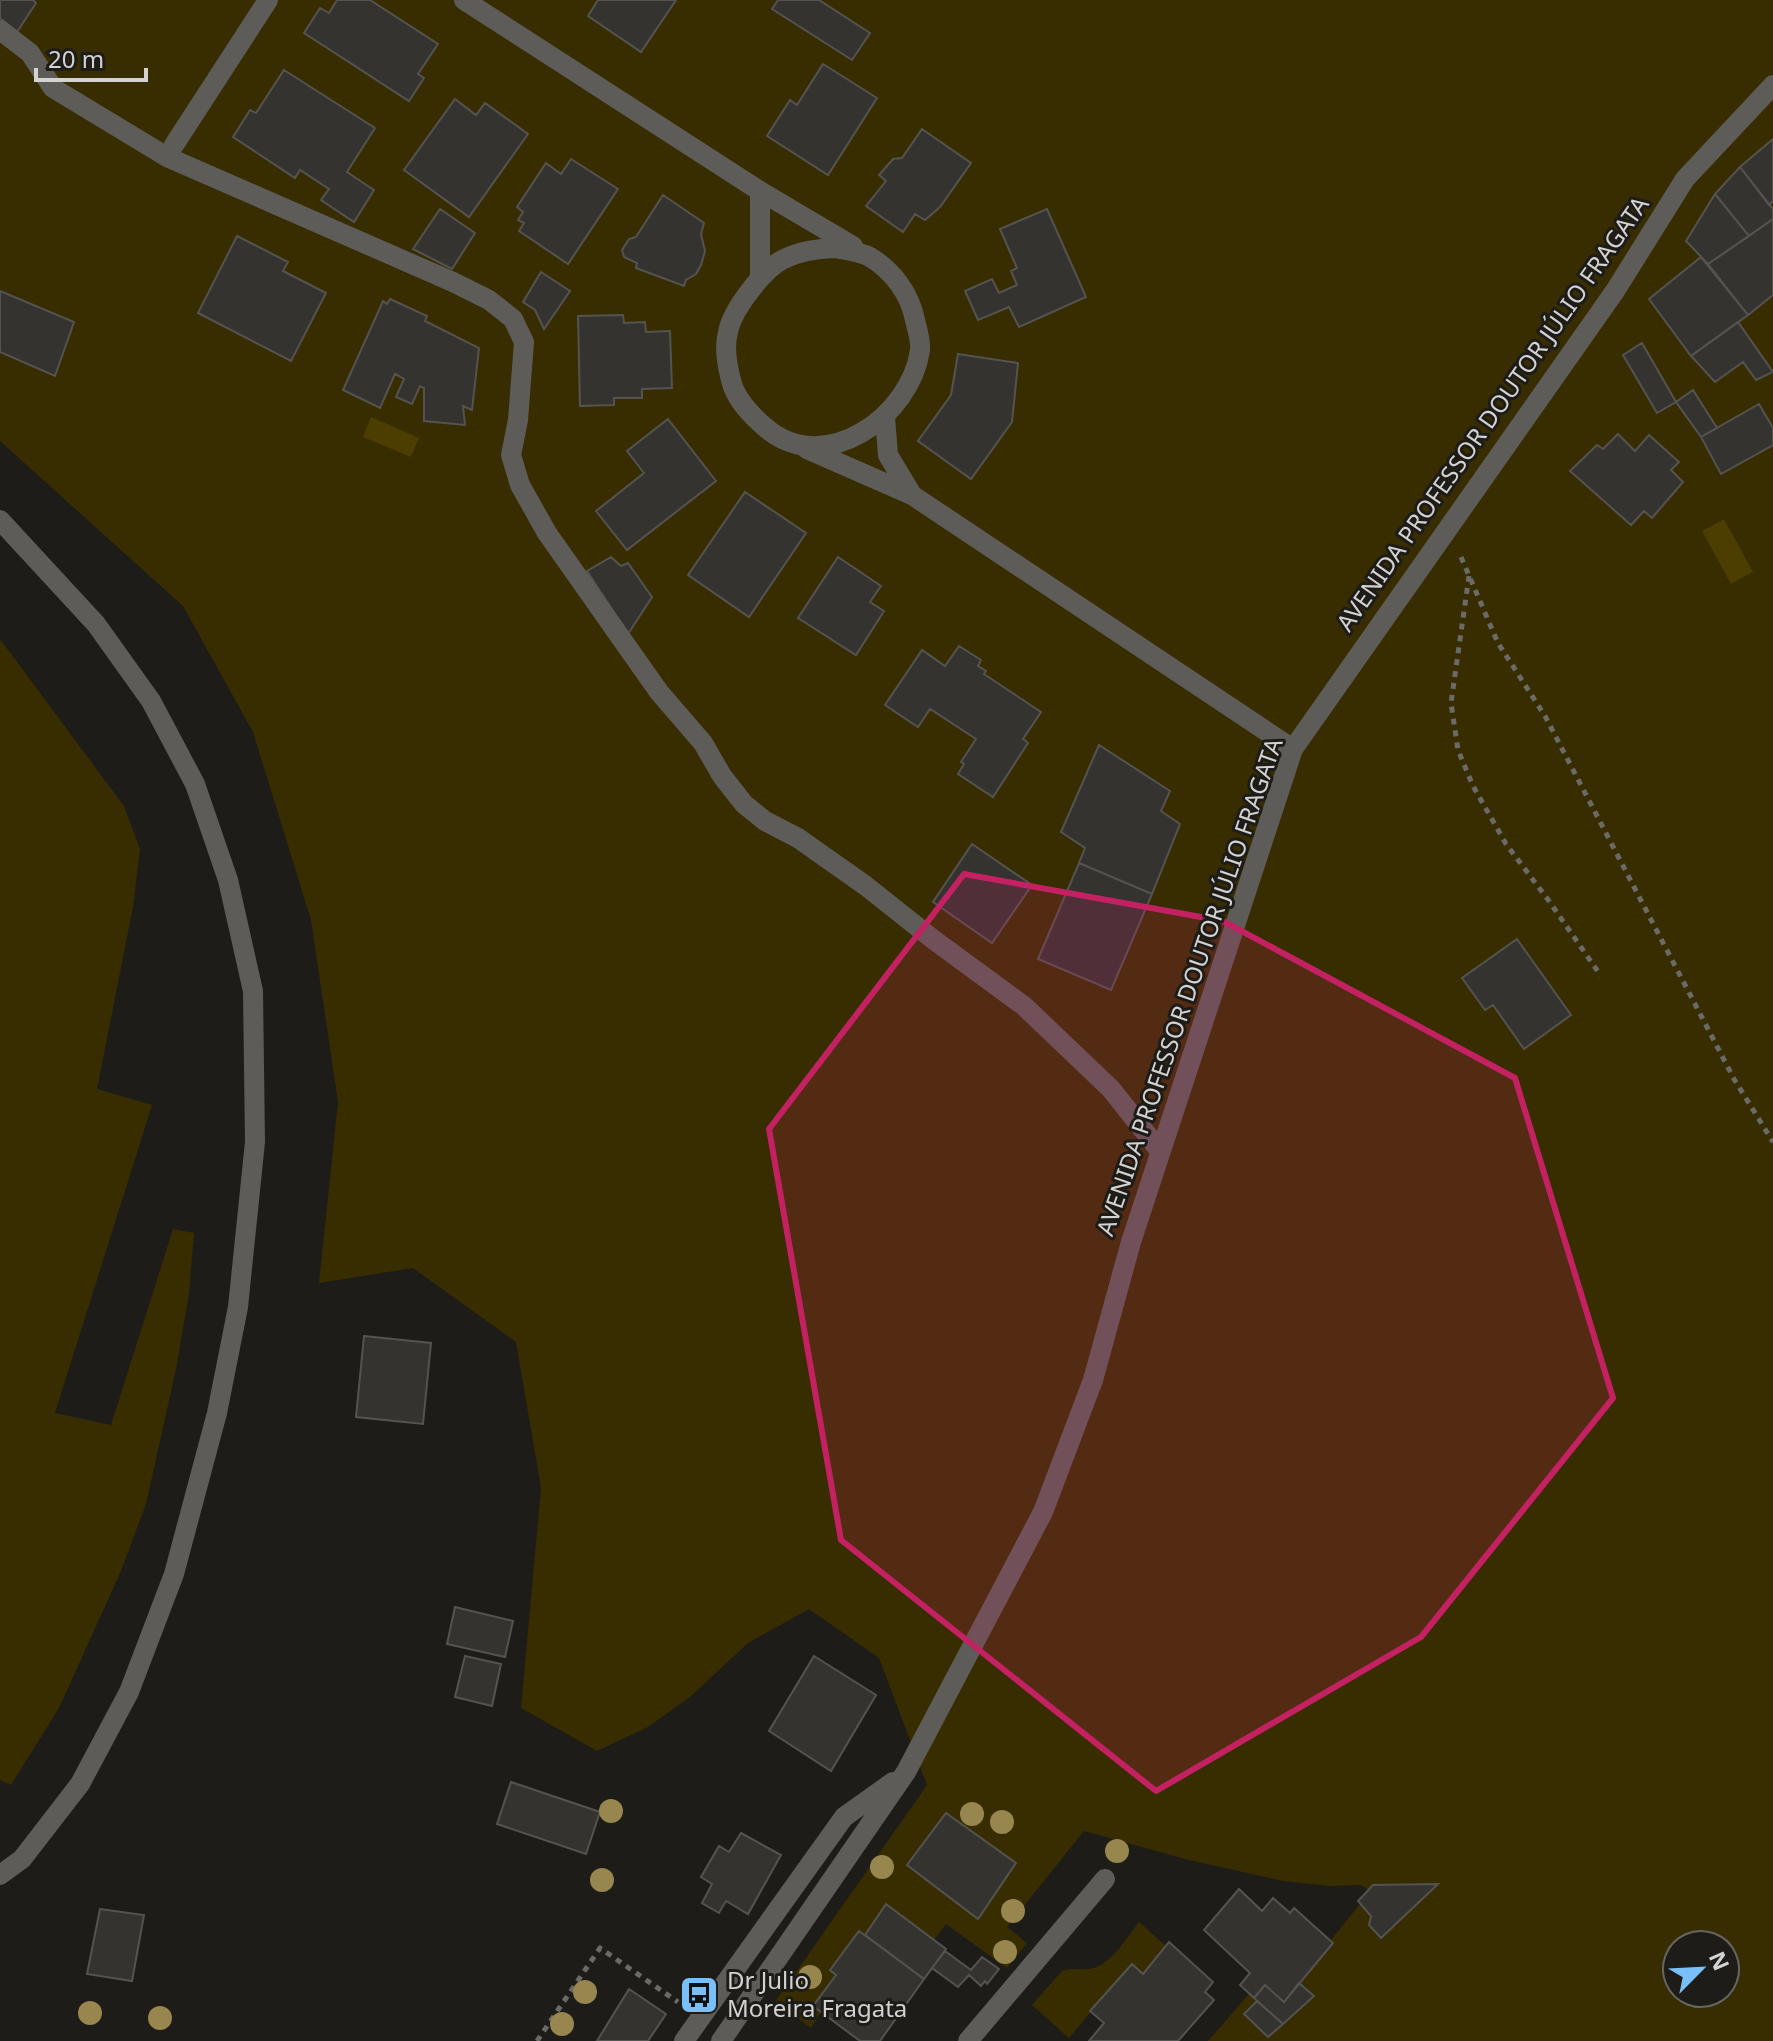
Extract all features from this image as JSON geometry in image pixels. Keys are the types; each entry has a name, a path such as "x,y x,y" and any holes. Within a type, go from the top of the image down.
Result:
{"street":[{"path":"174,145 268,0"},
{"path":"464,0 760,191 869,256 897,280 913,306 920,346 915,370 904,392 885,417 860,433 833,444 804,447"},
{"path":"0,30 30,53 53,88 167,157 453,282 489,300 513,319 524,342 518,420 511,455 520,485 547,533 659,692 703,743 722,776 744,804 765,821 798,838 866,886 1024,1006 1111,1089 1160,1151"},
{"name":"AVENIDA PROFESSOR DOUTOR JÚLIO FRAGATA","path":"721,2041 906,1772 1043,1512 1093,1380 1131,1242 1293,749 1615,291 1685,179 1773,85"},
{"path":"760,191 760,278"},
{"path":"869,256 835,248 808,250 780,261 760,278 728,330 726,362 733,391 754,418 775,436 912,495 1293,749"},
{"path":"885,417 888,455 912,495"},
{"path":"0,520 96,624 151,701 195,784 228,880 253,991 255,1142 238,1307 217,1413 174,1574 129,1692 80,1784 22,1859 0,1875"},
{"name":"AVENIDA PROFESSOR DOUTOR JÚLIO FRAGATA","path":"684,2041 844,1817 906,1772"},
{"path":"968,2041 1105,1879"}],"path":[{"path":"1448,526 1498,643 1545,716 1734,1079 1773,1142"},
{"path":"1469,575 1451,703 1458,750 1473,786 1506,844 1601,976"},
{"path":"537,2041 600,1948 700,2016"}],"highlighted area":[{"path":"964,874 1223,921 1515,1078 1613,1398 1421,1637 1156,1791 841,1540 769,1129"}],"shaded area":[{"path":"0,0 1773,0 1773,2041 1208,2041 1249,1994 1257,2001 1244,2015 1268,2037 1313,1997 1299,1983 1333,1944 1330,1941 1360,1904 1371,1916 1369,1925 1381,1938 1377,1896 1361,1885 1330,1886 1283,1881 1189,1860 1084,1831 1007,1927 1027,1943 1007,1968 946,1924 934,1940 886,1904 865,1935 859,1931 830,1970 836,1975 813,2006 821,2012 811,2028 775,2002 927,1785 879,1658 809,1609 748,1643 690,1697 648,1727 597,1751 521,1708 541,1488 516,1342 413,1268 319,1283 338,1102 311,920 253,732 183,606 0,441"},
{"path":"371,417 419,438 411,457 363,437"},
{"path":"1724,519 1753,572 1731,584 1702,531"},
{"path":"0,639 124,806 140,849 133,907 97,1089 152,1105 55,1413 111,1425 173,1229 194,1233 189,1294 176,1369 146,1504 121,1571 59,1708 11,1785 0,1780"},
{"path":"1139,1922 1166,1946 1143,1974 1131,1964 1069,2038 1032,2005 1062,1971 1101,1965"}],"building":[{"path":"0,0 33,0 36,3 17,32 0,18"},
{"path":"337,0 370,0 438,44 418,74 424,78 409,101 304,33 320,8 329,13"},
{"path":"598,0 676,0 641,52 588,16"},
{"path":"778,0 819,0 870,33 852,60 772,9"},
{"path":"823,64 877,98 828,175 767,136 790,100 797,105"},
{"path":"284,70 375,128 347,172 374,190 354,222 321,200 329,189 300,170 295,178 233,137 250,110 256,113"},
{"path":"455,99 476,115 485,103 528,134 469,217 404,170"},
{"path":"922,129 971,163 940,207 925,220 915,214 903,232 866,206 886,181 879,175 893,159 902,158"},
{"path":"1773,139 1773,201 1769,205 1740,167"},
{"path":"571,159 618,189 568,264 519,231 524,223 518,220 523,212 517,207 546,163 561,174"},
{"path":"1740,167 1773,209 1773,219 1749,236 1715,194"},
{"path":"1715,194 1749,236 1708,264 1686,241"},
{"path":"663,195 704,223 701,234 705,251 701,265 684,286 636,268 637,263 624,257 622,250 629,239 636,237"},
{"path":"440,209 475,233 452,269 413,249"},
{"path":"1047,209 1086,297 1019,327 1009,307 978,320 965,291 992,279 999,293 1017,285 1011,271 1017,268 1000,229"},
{"path":"1773,219 1773,295 1748,315 1708,264"},
{"path":"237,236 288,262 283,271 326,293 291,361 198,313"},
{"path":"1701,257 1748,315 1691,356 1649,299"},
{"path":"541,272 570,291 544,329 535,310 523,302"},
{"path":"0,291 74,322 55,376 0,352"},
{"path":"390,299 427,316 425,321 479,348 472,410 463,406 465,425 424,421 424,388 420,386 412,404 396,397 404,379 395,374 380,408 343,390 383,301 387,304"},
{"path":"623,315 624,323 645,322 646,332 670,331 672,388 642,389 642,398 614,398 614,405 580,406 578,316"},
{"path":"1738,322 1773,372 1756,380 1743,362 1715,382 1691,356"},
{"path":"1642,343 1676,402 1657,413 1623,355"},
{"path":"958,354 1018,363 1012,422 971,479 918,441 951,395"},
{"path":"1693,390 1717,428 1701,437 1676,402"},
{"path":"1759,404 1773,428 1773,445 1721,474 1701,437"},
{"path":"668,419 716,481 627,550 596,511 644,473 627,451"},
{"path":"1618,434 1635,451 1649,435 1679,462 1671,470 1683,482 1652,518 1644,511 1631,525 1570,471 1597,445 1603,449"},
{"path":"745,492 806,533 749,617 688,575"},
{"path":"611,557 621,566 628,563 652,597 628,634 587,571"},
{"path":"838,557 881,586 870,602 884,611 856,655 798,618"},
{"path":"959,646 981,660 978,666 986,671 984,674 1041,712 1023,739 1028,743 993,797 958,774 964,764 961,762 976,739 930,709 918,727 885,705 922,650 945,666"},
{"path":"1099,745 1170,791 1161,811 1180,824 1152,894 1079,863 1085,848 1061,832"},
{"path":"972,844 1032,885 992,943 933,902"},
{"path":"1079,863 1152,894 1111,990 1038,959"},
{"path":"1517,939 1571,1015 1524,1049 1493,1005 1485,1010 1462,978"},
{"path":"364,1336 431,1343 423,1424 356,1417"},
{"path":"455,1607 513,1621 505,1657 447,1644"},
{"path":"465,1656 501,1664 492,1706 455,1697"},
{"path":"814,1656 876,1695 831,1771 769,1731"},
{"path":"511,1782 600,1812 586,1854 497,1824"},
{"path":"946,1813 1016,1863 978,1919 907,1865"},
{"path":"741,1833 781,1855 748,1914 726,1901 719,1913 702,1903 712,1884 701,1877 719,1846 729,1852"},
{"path":"1438,1884 1381,1938 1369,1925 1371,1916 1358,1901 1373,1885"},
{"path":"1239,1889 1262,1911 1273,1898 1290,1913 1294,1908 1333,1943 1284,2002 1265,1985 1254,1998 1240,1985 1250,1973 1204,1930"},
{"path":"886,1904 946,1949 924,1979 865,1935"},
{"path":"100,1909 144,1915 132,1981 87,1974"},
{"path":"859,1931 924,1979 880,2041 860,2041 813,2006 836,1975 830,1970"},
{"path":"1169,1942 1213,1982 1205,1992 1214,2000 1178,2041 1089,2041 1104,2023 1090,2011 1132,1964 1143,1974"},
{"path":"945,1951 971,1970 982,1957 999,1969 987,1984 985,1981 981,1986 969,1975 958,1987 932,1968"},
{"path":"1299,1983 1314,1996 1283,2024 1254,1998 1265,1985 1284,2002"},
{"path":"629,1989 666,2014 648,2041 597,2041"},
{"path":"1257,2001 1283,2024 1268,2037 1244,2014"}],"place":[{"name":"Dr Julio Moreira Fragata","path":"699,1995"}]}
